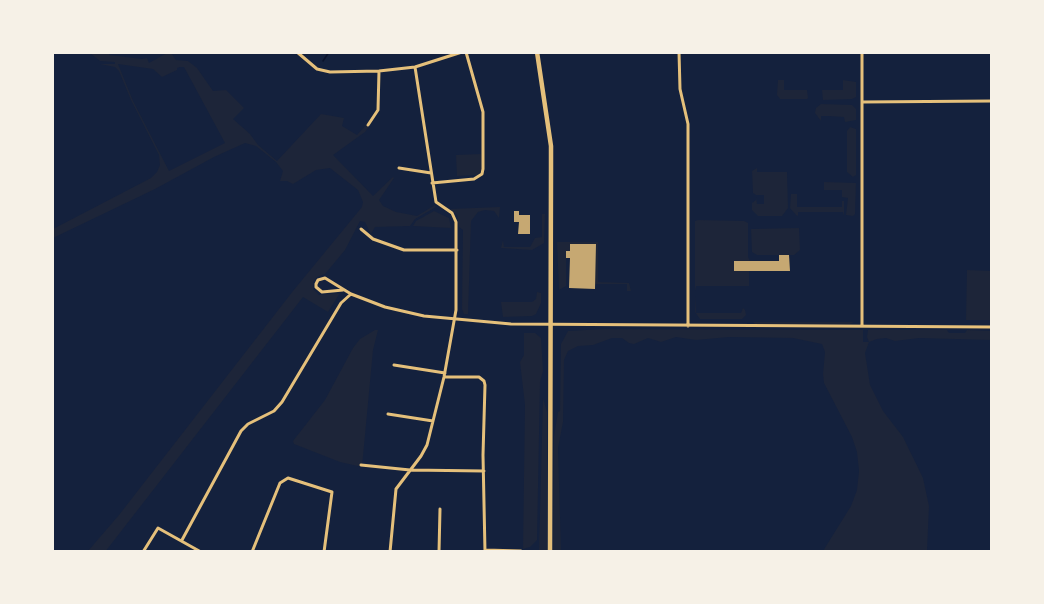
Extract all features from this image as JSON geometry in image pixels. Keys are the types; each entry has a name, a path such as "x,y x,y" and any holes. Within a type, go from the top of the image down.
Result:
{"main road":[{"path":"537,52 550,146 550,552"}],"street":[{"path":"297,52 312,66 322,71 380,71 415,67 464,52 483,112 482,174 474,179 432,183"},
{"path":"679,52 680,89 688,123 688,326"},
{"path":"862,52 862,326"},
{"path":"390,552 396,489 425,451 445,375 454,320 456,222 452,213 437,204 415,67"},
{"path":"368,125 378,110 380,71"},
{"path":"862,102 992,101"},
{"path":"399,168 431,173"},
{"path":"361,229 373,239 404,250 457,250"},
{"path":"343,290 322,292 316,284 322,278 326,278 351,294 408,313 454,320 511,324 992,327"},
{"path":"182,540 241,431 248,424 274,411 282,402 341,303 351,294"},
{"path":"394,366 445,375 479,377 484,381 485,551 521,551"},
{"path":"388,414 433,421"},
{"path":"361,465 410,470 484,471"},
{"path":"252,552 280,483 285,478 332,492 324,552"},
{"path":"439,552 440,509"},
{"path":"143,552 158,528 201,552"}],"shaded area":[{"path":"90,53 147,58 149,63 171,53 176,60 188,61 197,68 213,91 226,90 244,108 233,119 277,161 321,114 344,118 342,126 357,135 366,125 369,127 365,132 333,155 373,196 394,178 379,200 383,206 396,212 417,216 435,205 436,207 415,219 410,226 375,227 371,234 365,222 360,221 345,250 325,274 317,277 313,282 313,289 319,295 340,293 328,312 303,297 105,552 88,551 119,515 293,291 362,207 363,202 358,190 330,168 316,170 293,184 280,181 283,171 276,162 256,146 245,143 53,238 53,229 151,178 160,165 159,155 131,100 119,71 115,67 100,64 115,64 115,62 100,61","holes":["118,64 153,69 162,77 177,68 184,67 225,143 169,171 133,101"]},
{"path":"778,80 784,80 784,90 807,90 808,98 780,99 777,95"},
{"path":"843,80 856,82 856,97 823,100 822,90 843,90"},
{"path":"821,104 852,105 856,109 856,120 845,122 844,117 821,116 821,121 815,113 816,108"},
{"path":"850,127 856,129 856,175 853,177 847,172 847,131"},
{"path":"481,154 481,170 478,175 457,176 456,155"},
{"path":"757,168 757,172 787,172 788,208 782,216 758,216 752,210 752,203 756,197 757,204 764,204 764,195 753,193 752,171"},
{"path":"824,182 856,183 855,214 853,216 846,215 848,198 842,197 842,190 824,190"},
{"path":"791,194 797,194 797,207 842,207 842,201 844,201 844,216 843,212 798,212 798,216 790,208"},
{"path":"500,207 499,218 494,211 485,210 478,212 471,221 468,314 464,314 462,309 463,230 459,227 457,215 450,209"},
{"path":"434,211 449,218 451,228 413,226 416,221"},
{"path":"542,214 545,214 544,243 532,250 501,248 503,240 504,247 530,247 535,238 542,237"},
{"path":"695,221 748,223 750,261 734,261 734,271 749,271 749,286 696,286 695,291"},
{"path":"799,228 800,250 794,255 757,255 752,252 751,229"},
{"path":"557,242 598,242 598,282 629,283 631,291 627,291 627,284 595,284 596,244 570,244 570,251 566,251 566,286 559,290"},
{"path":"967,270 991,271 991,320 966,320"},
{"path":"537,292 541,293 541,303 536,314 503,317 501,302 532,302 536,299"},
{"path":"695,296 696,313 741,313 743,308 746,315 742,319 700,319 695,312"},
{"path":"753,322 854,322 850,324 755,324"},
{"path":"605,329 863,330 863,342 869,342 865,353 870,385 883,411 903,437 923,478 929,506 927,551 823,551 851,506 857,490 859,471 857,452 852,437 824,383 825,352 822,344 793,338 729,337 696,340 676,337 661,342 648,338 634,344 622,338 612,338 593,345 578,346 568,351 564,360 563,422 558,448 561,551 553,551 554,436 560,411 561,344 568,331"},
{"path":"378,330 373,350 362,467 340,462 294,444 293,441 325,400 353,348 360,339"},
{"path":"868,330 947,330 949,333 965,333 967,330 991,331 991,340 919,338 895,341 886,338 869,342"},
{"path":"524,333 535,333 541,338 543,371 540,382 537,540 530,547 523,549 525,405 520,362 524,355"},
{"path":"543,398 547,412 547,551 539,552"}],"building":[{"path":"514,211 519,211 519,215 530,215 530,234 518,234 519,222 514,222"},
{"path":"570,244 596,244 595,289 569,288 570,258 566,258 566,251 570,251"},
{"path":"779,255 789,255 790,271 734,271 734,261 779,261"}],"waterway":[{"path":"323,61 329,52"}]}
